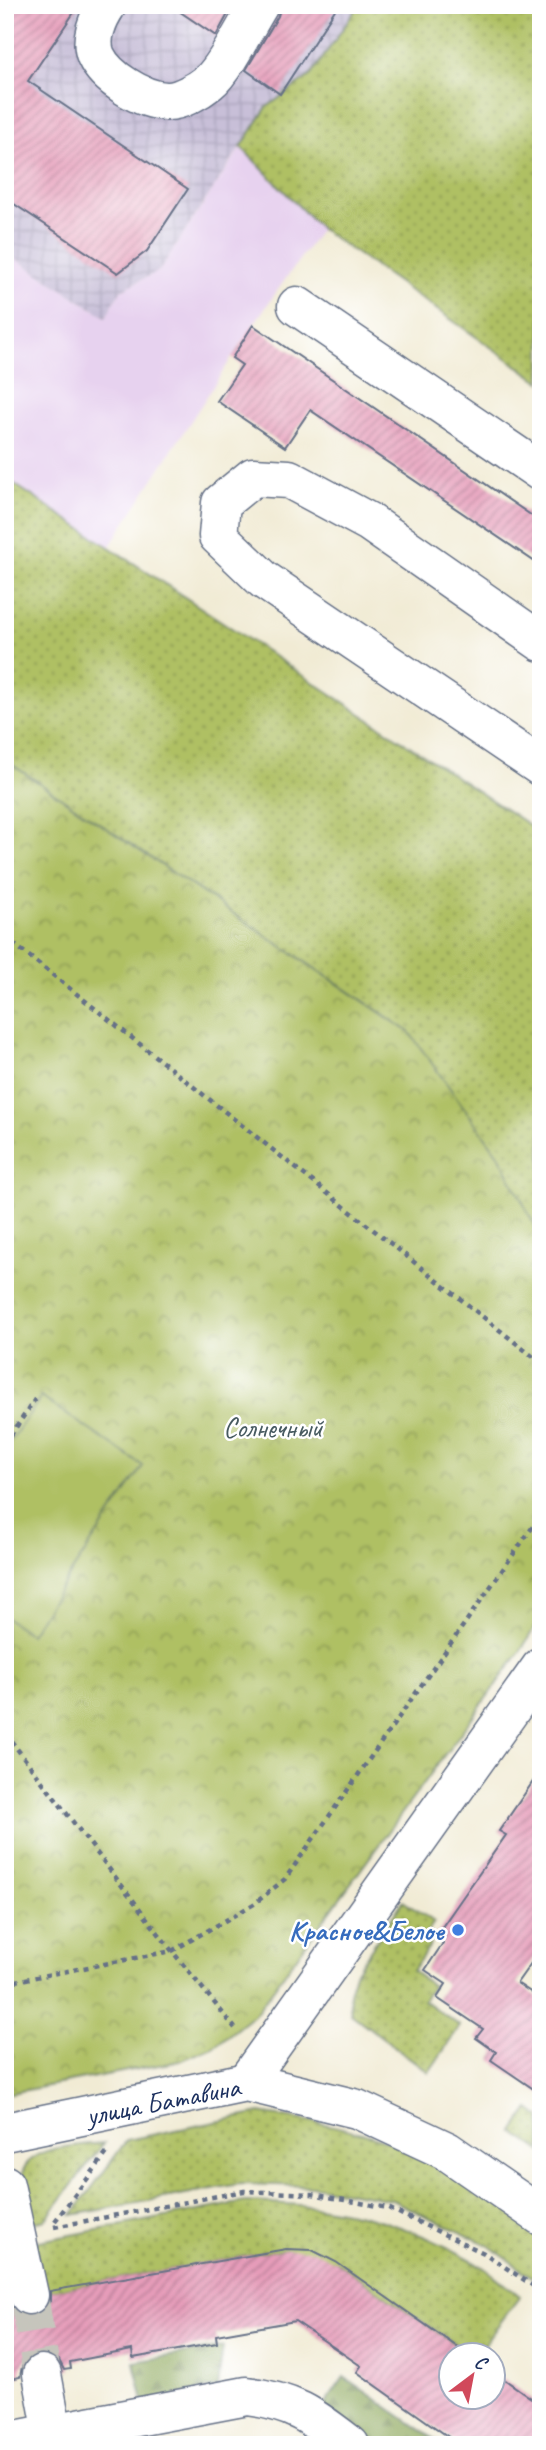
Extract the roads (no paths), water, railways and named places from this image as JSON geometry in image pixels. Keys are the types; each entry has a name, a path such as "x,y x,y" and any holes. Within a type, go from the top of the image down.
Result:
{"street":[{"path":"107,5 96,22 96,55 111,74 140,95 167,101 190,94 211,80 259,5"},
{"path":"297,306 541,472"},
{"path":"541,642 369,522 289,479 253,477 221,503 218,537 264,580 541,767"},
{"path":"246,2082 541,1667"},
{"name":"улица Батавина","path":"5,2132 246,2082 358,2109 447,2151 541,2216"},
{"path":"5,2185 29,2295"},
{"path":"42,2374 53,2434"},
{"path":"5,2442 247,2396 282,2401 319,2421 350,2445"}],"tunnel":[{"path":"29,2295 42,2374"}],"place":[{"name":"Красное&Белое","path":"458,1930"}],"park label":[{"name":"Солнечный","path":"273,1427"}]}
